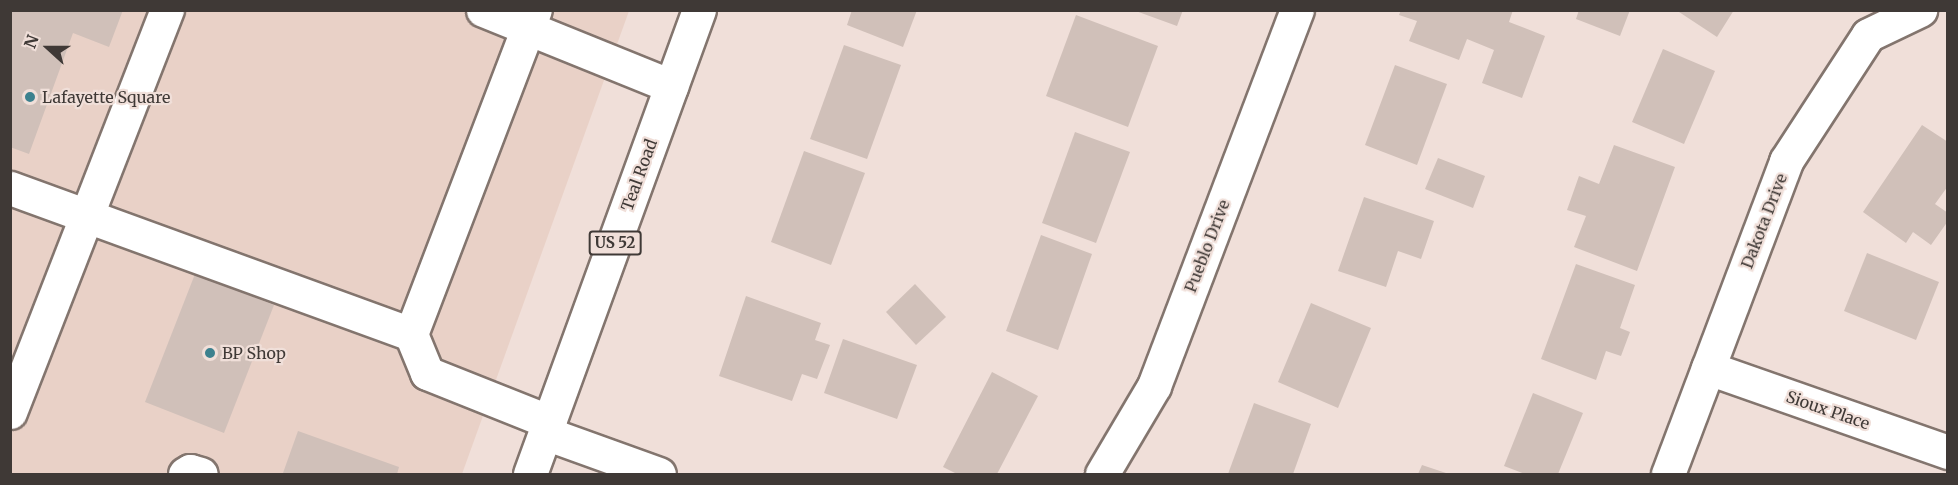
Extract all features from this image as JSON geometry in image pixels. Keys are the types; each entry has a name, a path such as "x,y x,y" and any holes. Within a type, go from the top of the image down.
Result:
{"street":[{"path":"10,412 166,10"},
{"path":"483,10 532,19 671,86"},
{"name":"Teal Road","path":"530,474 699,10"},
{"name":"Pueblo Drive","path":"1102,474 1154,386 1297,10"},
{"name":"Dakota Drive","path":"1668,474 1786,161 1868,35 1920,10"},
{"path":"532,19 411,334 427,373 548,428 659,474"},
{"path":"10,188 411,334"},
{"name":"Sioux Place","path":"1708,368 1947,452"},
{"path":"185,474 190,471 201,474"}],"shaded area":[{"path":"10,11 629,11 462,474 11,474"}],"building":[{"name":"Lafayette Square","path":"10,10 123,10 109,47 73,33 29,154 10,147"},
{"path":"852,10 917,10 903,47 847,25"},
{"path":"1133,10 1183,10 1177,26"},
{"path":"1401,10 1513,10 1509,22 1545,36 1522,98 1482,83 1494,50 1467,39 1459,60 1409,41 1417,21 1399,15"},
{"path":"1579,10 1630,10 1620,36 1576,19"},
{"path":"1676,10 1734,10 1717,37"},
{"path":"1076,15 1158,46 1128,127 1046,96"},
{"path":"844,45 901,65 867,159 810,139"},
{"path":"1663,49 1715,71 1684,144 1632,122"},
{"path":"1395,65 1447,84 1417,165 1365,145"},
{"path":"1922,125 1948,142 1948,186 1935,204 1948,213 1948,221 1931,245 1913,232 1906,243 1863,212"},
{"path":"1075,132 1130,152 1096,243 1042,223"},
{"path":"1614,145 1675,167 1637,271 1574,247 1586,216 1567,210 1579,176 1599,184"},
{"path":"804,151 865,173 831,265 771,242"},
{"path":"1438,158 1485,176 1473,208 1425,189"},
{"path":"1364,197 1434,221 1421,259 1398,251 1386,287 1338,271"},
{"path":"1041,235 1092,254 1058,350 1006,331"},
{"path":"1867,253 1939,282 1916,340 1844,311"},
{"path":"1576,264 1635,285 1620,328 1630,332 1621,356 1606,351 1596,380 1541,359"},
{"name":"BP Shop","path":"195,274 274,305 224,433 145,402"},
{"path":"915,284 946,317 916,345 886,312"},
{"path":"746,296 821,323 815,340 830,345 817,379 802,374 792,401 719,376"},
{"path":"1311,303 1371,328 1338,408 1278,382"},
{"path":"843,339 917,365 897,419 824,393"},
{"path":"992,372 1038,396 997,474 957,474 943,467"},
{"path":"1533,393 1583,413 1558,474 1525,474 1504,466"},
{"path":"1254,403 1311,424 1293,474 1228,474"},
{"path":"298,431 399,467 397,474 283,473"},
{"path":"1422,465 1449,474 1418,474"}],"place":[{"name":"Lafayette Square","path":"30,97"},
{"name":"BP Shop","path":"210,353"}]}
